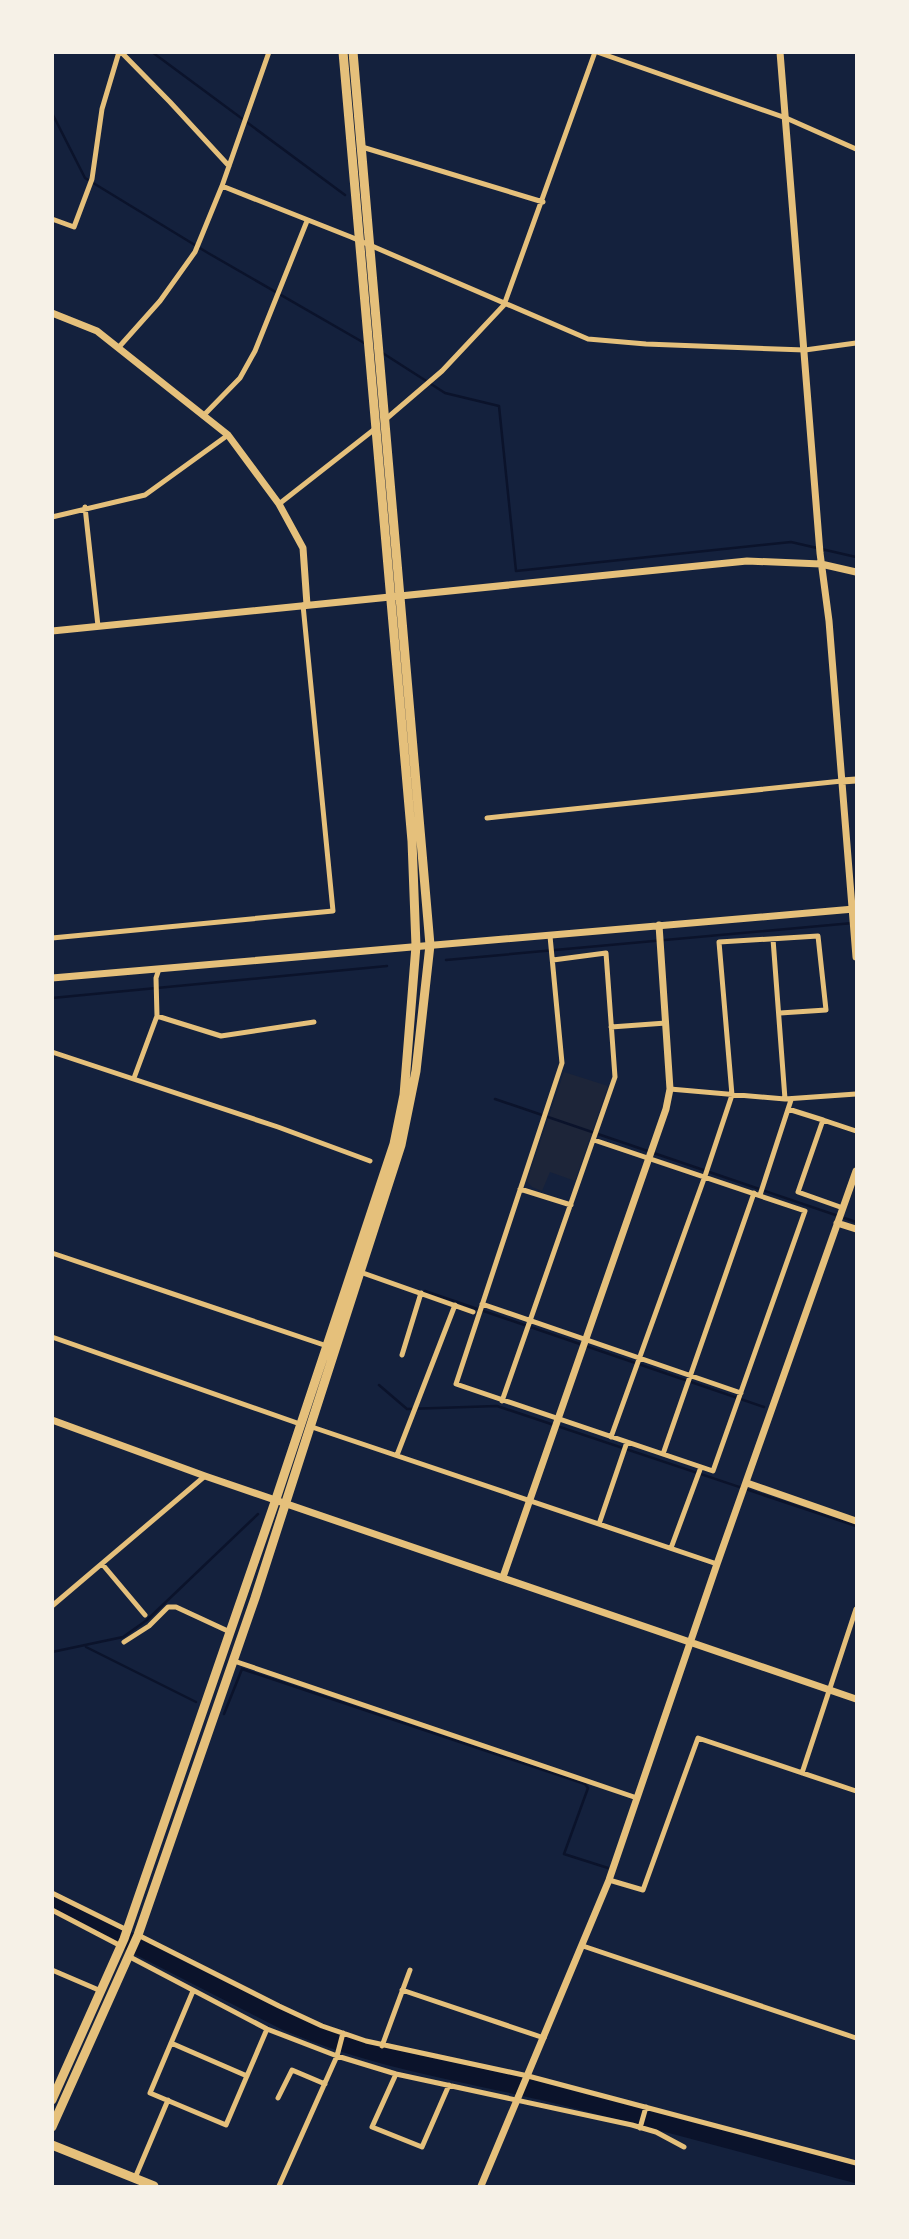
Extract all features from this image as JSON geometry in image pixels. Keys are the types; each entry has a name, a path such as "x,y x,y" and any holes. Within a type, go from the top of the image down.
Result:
{"main road":[{"path":"304,1425 359,1272 407,1124 416,1071 430,945 386,419 343,52"},
{"path":"52,2127 130,1957 234,1661 327,1346 394,1144 404,1096 416,946 412,841 376,428 362,147 353,52"},
{"path":"52,2100 121,1946 230,1632 281,1501"},
{"path":"52,2145 154,2186"}],"street":[{"path":"52,219 74,227 92,179 102,109 120,52 229,166"},
{"path":"119,347 160,301 195,252 222,186 269,52"},
{"path":"386,419 442,371 505,305 596,52 786,118 856,149"},
{"path":"780,52 856,957"},
{"path":"362,147 543,202"},
{"path":"222,186 588,339 805,350 855,344"},
{"path":"203,415 240,378 255,351 307,221"},
{"path":"52,313 97,331 228,435 279,504 303,548 305,605 333,911 52,938"},
{"path":"279,504 376,428"},
{"path":"52,517 85,507 145,495 228,435"},
{"path":"85,507 98,626"},
{"path":"52,631 747,561 821,564 856,572"},
{"path":"487,818 856,780"},
{"path":"52,978 854,909"},
{"path":"503,1577 651,1158 670,1089 659,925"},
{"path":"550,936 562,1063 456,1384 713,1471 805,1211 594,1140"},
{"path":"611,1437 732,1095 719,942 818,936 826,1010 780,1013"},
{"path":"663,1454 788,1109 773,939"},
{"path":"502,1401 615,1076 606,953 553,960"},
{"path":"134,1078 157,1016 156,978 159,969"},
{"path":"157,1016 220,1036 314,1022"},
{"path":"611,1027 666,1023"},
{"path":"52,1052 370,1161"},
{"path":"670,1089 788,1100 856,1094"},
{"path":"788,1109 856,1131"},
{"path":"824,1120 798,1192 843,1208"},
{"path":"481,2186 609,1880 856,1171"},
{"path":"520,1189 571,1205"},
{"path":"837,1223 856,1229"},
{"path":"52,1253 327,1346"},
{"path":"359,1272 473,1312"},
{"path":"402,1355 421,1293"},
{"path":"482,1304 741,1393"},
{"path":"397,1455 455,1305"},
{"path":"52,1337 718,1564"},
{"path":"52,1420 205,1476 856,1699"},
{"path":"599,1524 627,1443"},
{"path":"670,1548 701,1467"},
{"path":"52,1606 205,1476"},
{"path":"747,1483 856,1521"},
{"path":"103,1565 145,1615"},
{"path":"124,1642 149,1626 168,1608 176,1607 230,1632"},
{"path":"802,1773 856,1609"},
{"path":"234,1661 637,1798"},
{"path":"609,1880 643,1890 698,1738 856,1791"},
{"path":"52,1893 127,1930"},
{"path":"52,1910 121,1946"},
{"path":"138,1935 279,2006 382,2046 528,2076 856,2163"},
{"path":"583,1946 856,2038"},
{"path":"130,1957 267,2029 337,2056 396,2074 519,2099 656,2132 684,2147"},
{"path":"52,1970 100,1991"},
{"path":"382,2046 410,1970"},
{"path":"402,1990 544,2038"},
{"path":"193,1991 150,2093 226,2125 267,2029"},
{"path":"279,2186 337,2056 343,2033"},
{"path":"171,2043 247,2076"},
{"path":"278,2098 292,2070 325,2084"},
{"path":"396,2074 372,2127 422,2147 449,2085"},
{"path":"135,2178 168,2100"},
{"path":"640,2128 646,2107"}],"shaded area":[{"path":"564,1072 608,1086 575,1181 550,1172 542,1191 532,1187 527,1181"}],"waterway":[{"path":"152,52 345,195"},
{"path":"52,113 85,178 366,344"},
{"path":"381,352 445,393 499,406 516,571 791,542 856,557"},
{"path":"446,960 853,923"},
{"path":"52,998 387,966"},
{"path":"495,1099 856,1222"},
{"path":"425,1291 764,1407"},
{"path":"379,1385 407,1409 497,1406 856,1526"},
{"path":"52,1652 123,1637 147,1620 258,1514"},
{"path":"86,1647 196,1702"},
{"path":"224,1714 242,1669 585,1784 588,1788 564,1854 608,1868"},
{"path":"52,1902 285,2021 316,2034 379,2054 542,2091 856,2174"}]}
